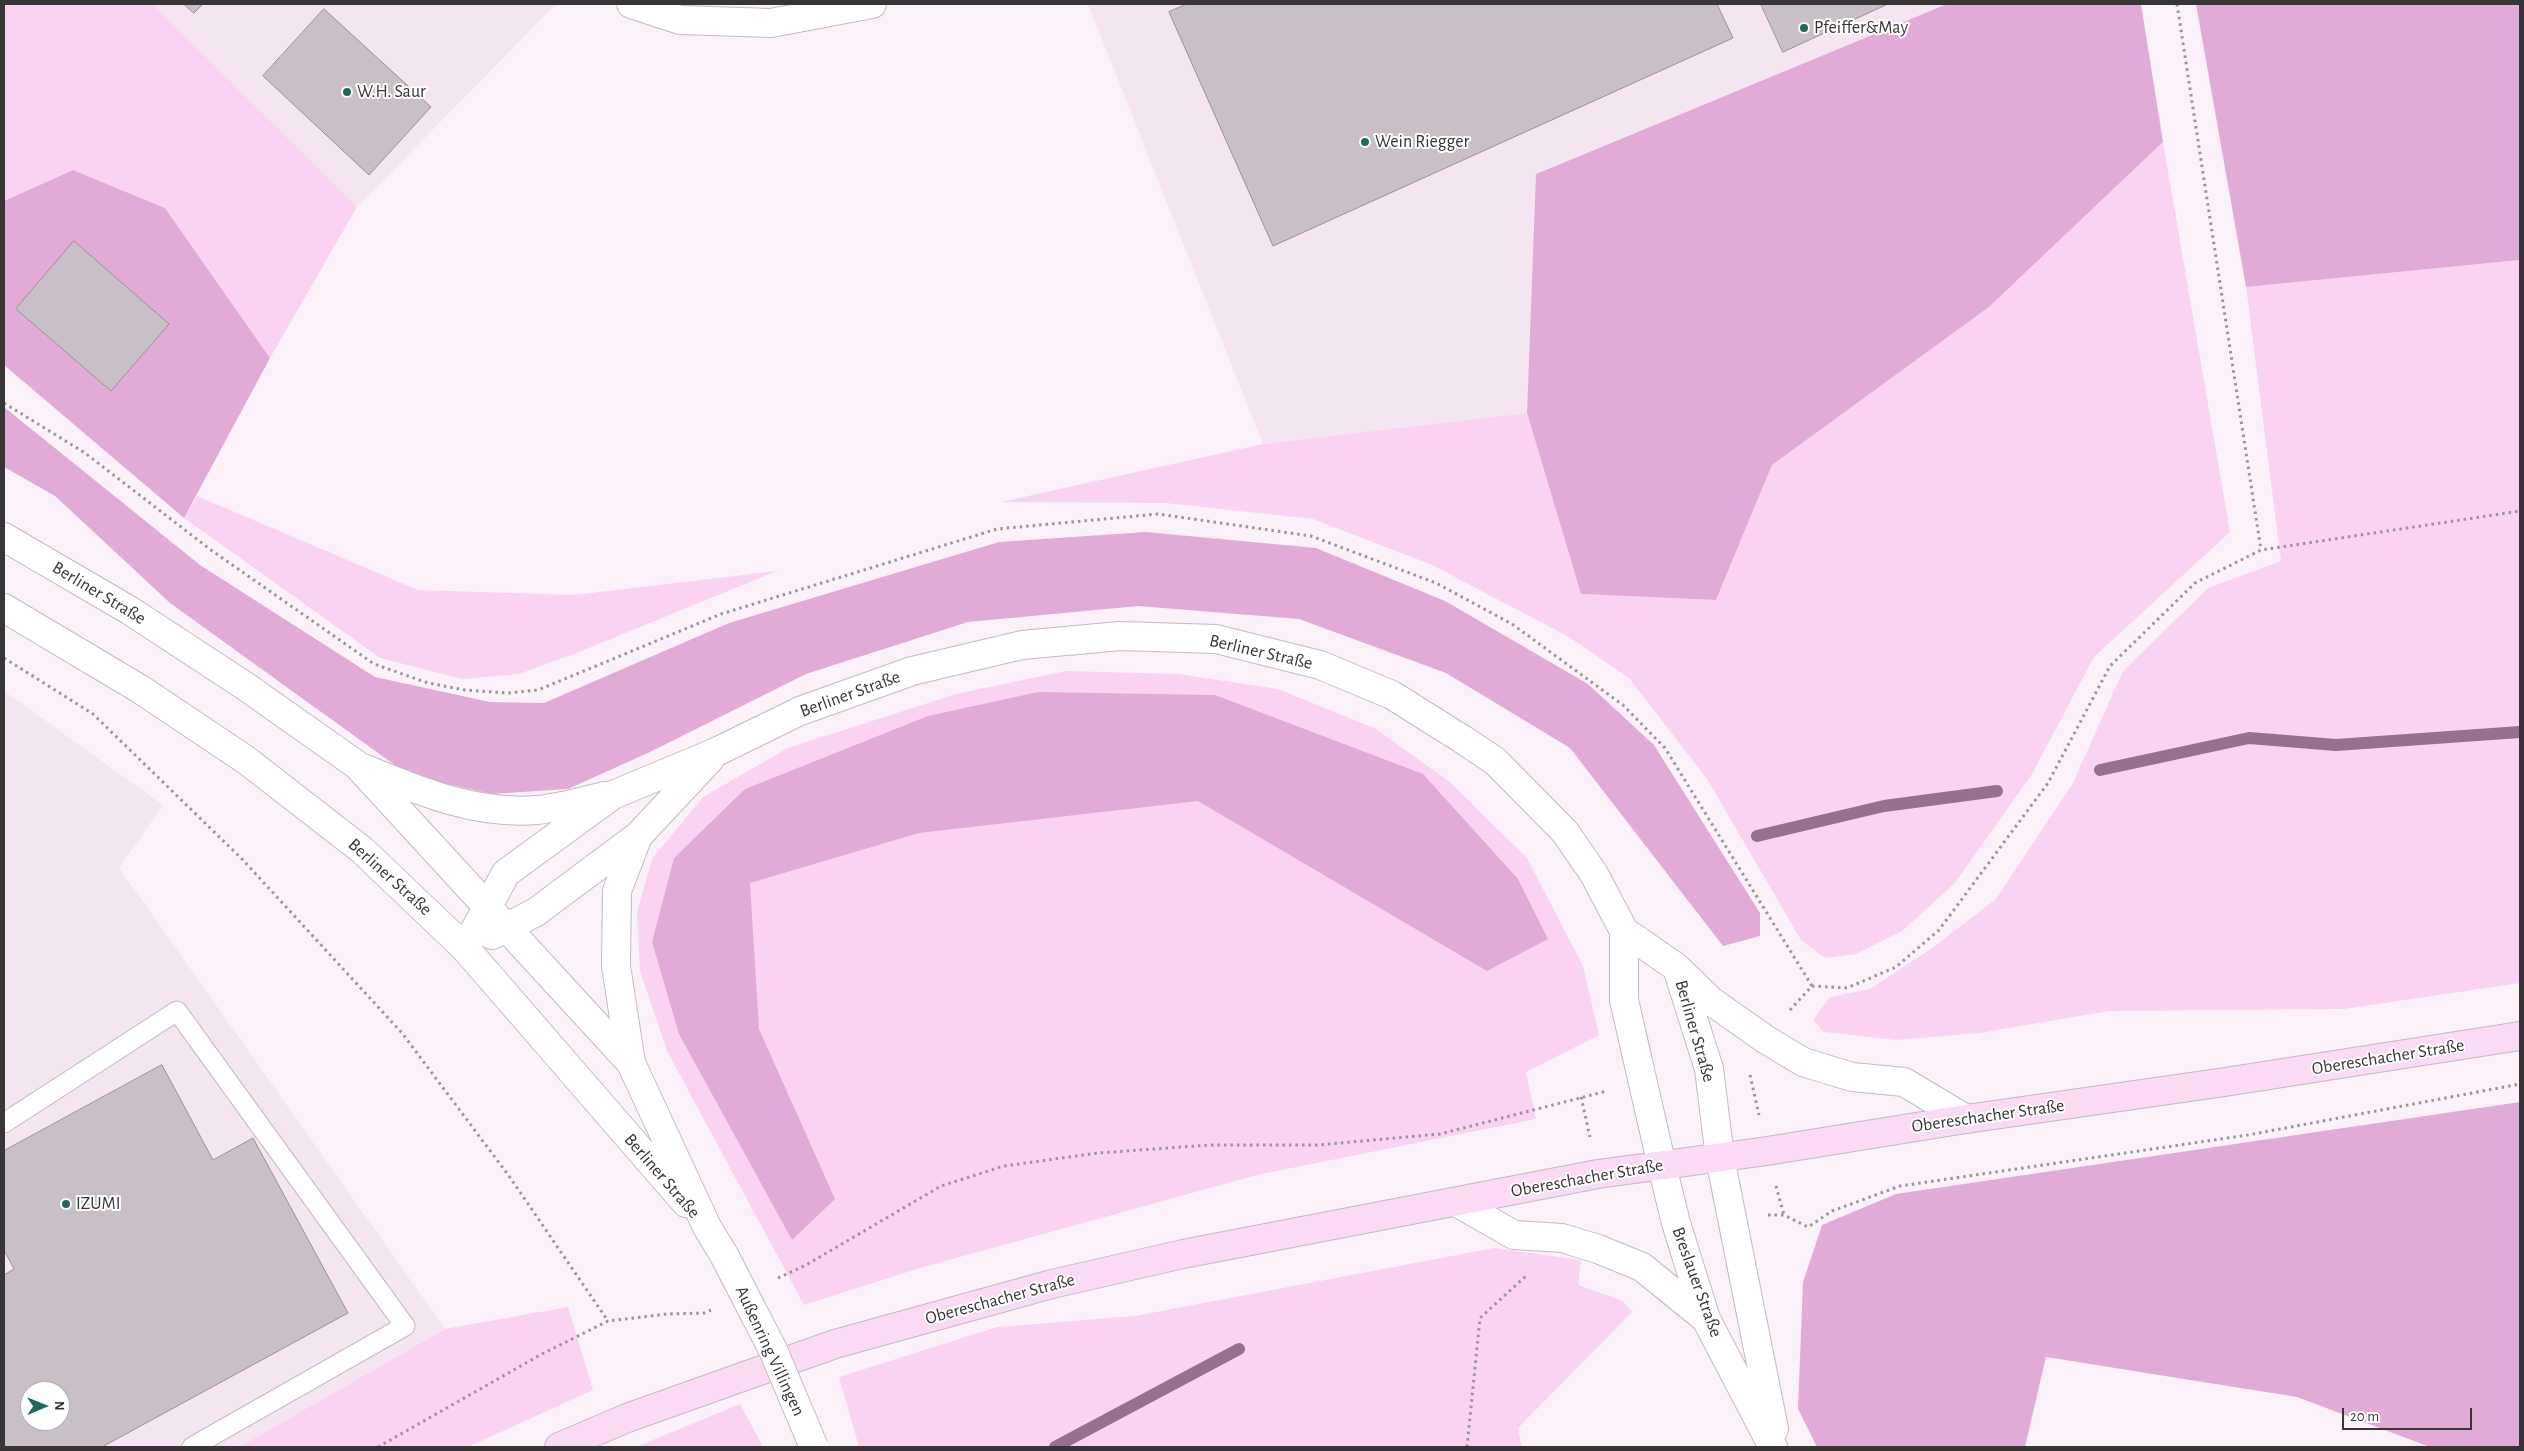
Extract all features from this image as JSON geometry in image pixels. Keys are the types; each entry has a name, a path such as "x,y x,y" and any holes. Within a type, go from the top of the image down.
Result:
{"main road":[{"name":"Obereschacher Straße","path":"559,1447 637,1415 854,1338 1052,1284 1174,1256 1591,1176 2225,1082 2520,1036"}],"street":[{"path":"631,4 680,20 771,23 872,4"},
{"name":"Berliner Straße","path":"4,537 129,610 245,686 356,766 486,906 508,927 631,1063 706,1227"},
{"name":"Berliner Straße","path":"6,614 140,689 246,760 362,850 466,948 706,1227 724,1255"},
{"name":"Berliner Straße","path":"486,906 506,873 614,794 716,752 800,711 912,671 1022,645 1120,636 1216,639 1320,665 1392,695 1495,761 1565,832 1594,874 1624,931 1676,967 1709,1069 1720,1158"},
{"name":"Berliner Straße","path":"508,927 536,912 638,836 716,752"},
{"path":"356,766 427,795 481,808 537,810 614,794"},
{"path":"631,1063 616,966 617,890 638,836"},
{"path":"466,948 486,906"},
{"path":"466,948 508,927"},
{"name":"Berliner Straße","path":"1624,931 1624,1000 1662,1166"},
{"path":"1676,967 1711,1001 1765,1039 1803,1062 1852,1077 1904,1082 1966,1119"},
{"name":"Breslauer Straße","path":"1720,1158 1777,1447"},
{"name":"Breslauer Straße","path":"1662,1166 1676,1223 1706,1319 1772,1447"},
{"path":"1456,1202 1514,1235 1562,1238 1598,1249 1642,1267 1706,1319"},
{"name":"Außenring Villingen","path":"724,1255 773,1350 814,1447"}],"lane":[{"path":"4,1123 177,1011 405,1326 192,1447"}],"path":[{"path":"2177,4 2261,550"},
{"path":"1812,986 1847,988 1896,967 1940,930 2048,783 2110,666 2195,583 2261,550 2520,510"},
{"path":"4,658 93,714 242,859 402,1033 509,1176 608,1321"},
{"path":"1784,1215 1808,1227 1832,1211 1900,1186 2248,1135 2520,1084"},
{"path":"772,1281 806,1265 940,1186 1004,1166 1098,1153 1210,1145 1318,1145 1440,1134 1581,1097"},
{"path":"1466,1447 1480,1318 1525,1275 1534,1276"},
{"path":"378,1447 540,1355 608,1321 667,1314 704,1313 713,1309"}],"shaded area":[{"path":"4,4 153,4 357,207 270,358 165,208 73,170 4,201"},
{"path":"153,4 556,4 357,207"},
{"path":"1088,4 1947,4 1537,173 1527,413 1263,444"},
{"path":"1947,4 2141,4 2163,142 1989,307 1772,465 1716,600 1581,594 1527,413 1536,174"},
{"path":"2196,4 2520,4 2520,260 2246,287"},
{"path":"2163,142 2230,532 2094,657 2032,774 1955,883 1902,931 1856,954 1825,958 1801,940 1707,779 1629,678 1569,637 1432,565 1313,519 1165,503 1001,502 1263,444 1527,413 1581,594 1716,600 1772,465 1989,307"},
{"path":"73,170 165,208 270,358 184,518 4,365 4,201"},
{"path":"2520,260 2520,983 2344,1009 2109,1011 1980,1033 1896,1040 1824,1032 1813,1020 1830,997 1870,989 1932,948 1996,899 2073,783 2123,671 2208,588 2281,561 2246,287"},
{"path":"4,407 200,565 375,677 490,702 544,703 729,623 999,542 1146,532 1316,548 1445,601 1588,684 1654,745 1760,913 1760,936 1723,946 1570,748 1446,673 1299,619 1138,606 968,622 806,674 650,752 568,789 492,794 410,776 170,603 55,496 4,467"},
{"path":"197,496 418,590 574,595 777,571 579,652 519,674 462,679 380,658 184,518"},
{"path":"1066,671 1178,674 1278,689 1376,729 1451,783 1527,858 1583,966 1599,1035 1526,1072 1536,1119 1257,1175 920,1268 804,1305 667,1051 640,971 637,912 652,859 703,797 788,748 956,694"},
{"path":"4,691 163,805 119,868 445,1329 239,1447 4,1447"},
{"path":"1038,692 1215,695 1423,774 1518,879 1548,939 1487,971 1198,801 919,833 750,883 759,1029 835,1199 792,1240 679,1034 652,942 674,858 745,789 928,716"},
{"path":"2520,1102 2520,1447 2430,1447 2297,1397 2046,1357 2025,1447 1817,1447 1798,1409 1803,1282 1822,1225 1896,1194"},
{"path":"1494,1248 1581,1260 1578,1285 1623,1301 1632,1312 1518,1428 1522,1447 859,1447 839,1377 997,1327 1135,1316"},
{"path":"568,1307 593,1390 468,1447 239,1447 445,1329"},
{"path":"740,1404 763,1447 636,1447"}],"building":[{"path":"184,4 203,4 194,13"},
{"name":"Wein Riegger","path":"1187,4 1717,4 1733,38 1273,246 1169,12"},
{"name":"Pfeiffer&May","path":"1761,4 1888,4 1783,52"},
{"name":"W.H. Saur","path":"324,9 431,107 369,175 263,76"},
{"path":"74,241 169,324 111,391 16,309"},
{"path":"162,1065 213,1160 253,1138 348,1313 102,1447 4,1447 4,1275 14,1269 4,1250 4,1151"}],"waterway":[{"path":"2100,770 2249,738 2336,745 2520,732"},
{"path":"1757,836 1884,806 1997,791"},
{"path":"1055,1447 1239,1349"}],"place":[{"name":"Pfeiffer&May","path":"1804,28"},
{"name":"W.H. Saur","path":"347,92"},
{"name":"Wein Riegger","path":"1365,142"},
{"name":"IZUMI","path":"66,1204"}]}
